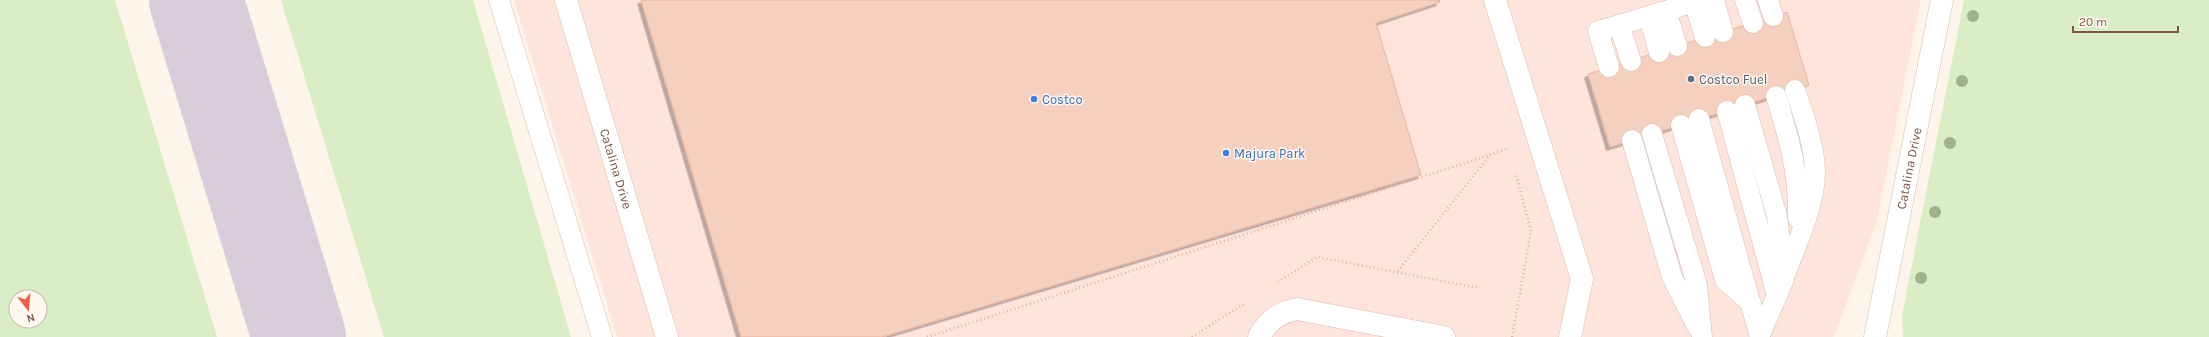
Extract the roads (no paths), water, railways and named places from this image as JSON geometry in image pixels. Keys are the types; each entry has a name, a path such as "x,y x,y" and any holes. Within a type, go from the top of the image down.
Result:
{"street":[{"name":"Catalina Drive","path":"566,0 666,337"},
{"path":"1495,0 1582,279 1570,337"},
{"name":"Catalina Drive","path":"1875,337 1941,0"},
{"path":"1259,337 1267,324 1278,316 1297,309 1444,337"}],"lane":[{"path":"499,0 602,337"},
{"path":"1610,67 1598,31 1697,1 1714,34 1714,0"},
{"path":"1745,0 1753,23"},
{"path":"1657,14 1668,49"},
{"path":"1619,25 1631,61"},
{"path":"1760,336 1798,240 1813,191 1815,171 1810,137 1795,90"},
{"path":"1776,96 1798,176 1798,240"},
{"path":"1745,105 1777,216 1780,287"},
{"path":"1727,111 1780,287"},
{"path":"1690,122 1751,303 1760,336"},
{"path":"1652,134 1696,279 1702,336"},
{"path":"1632,140 1672,277 1702,336"}],"place":[{"name":"Costco Fuel","path":"1691,79"},
{"name":"Costco","path":"1034,99"},
{"name":"Majura Park","path":"1226,153"}]}
